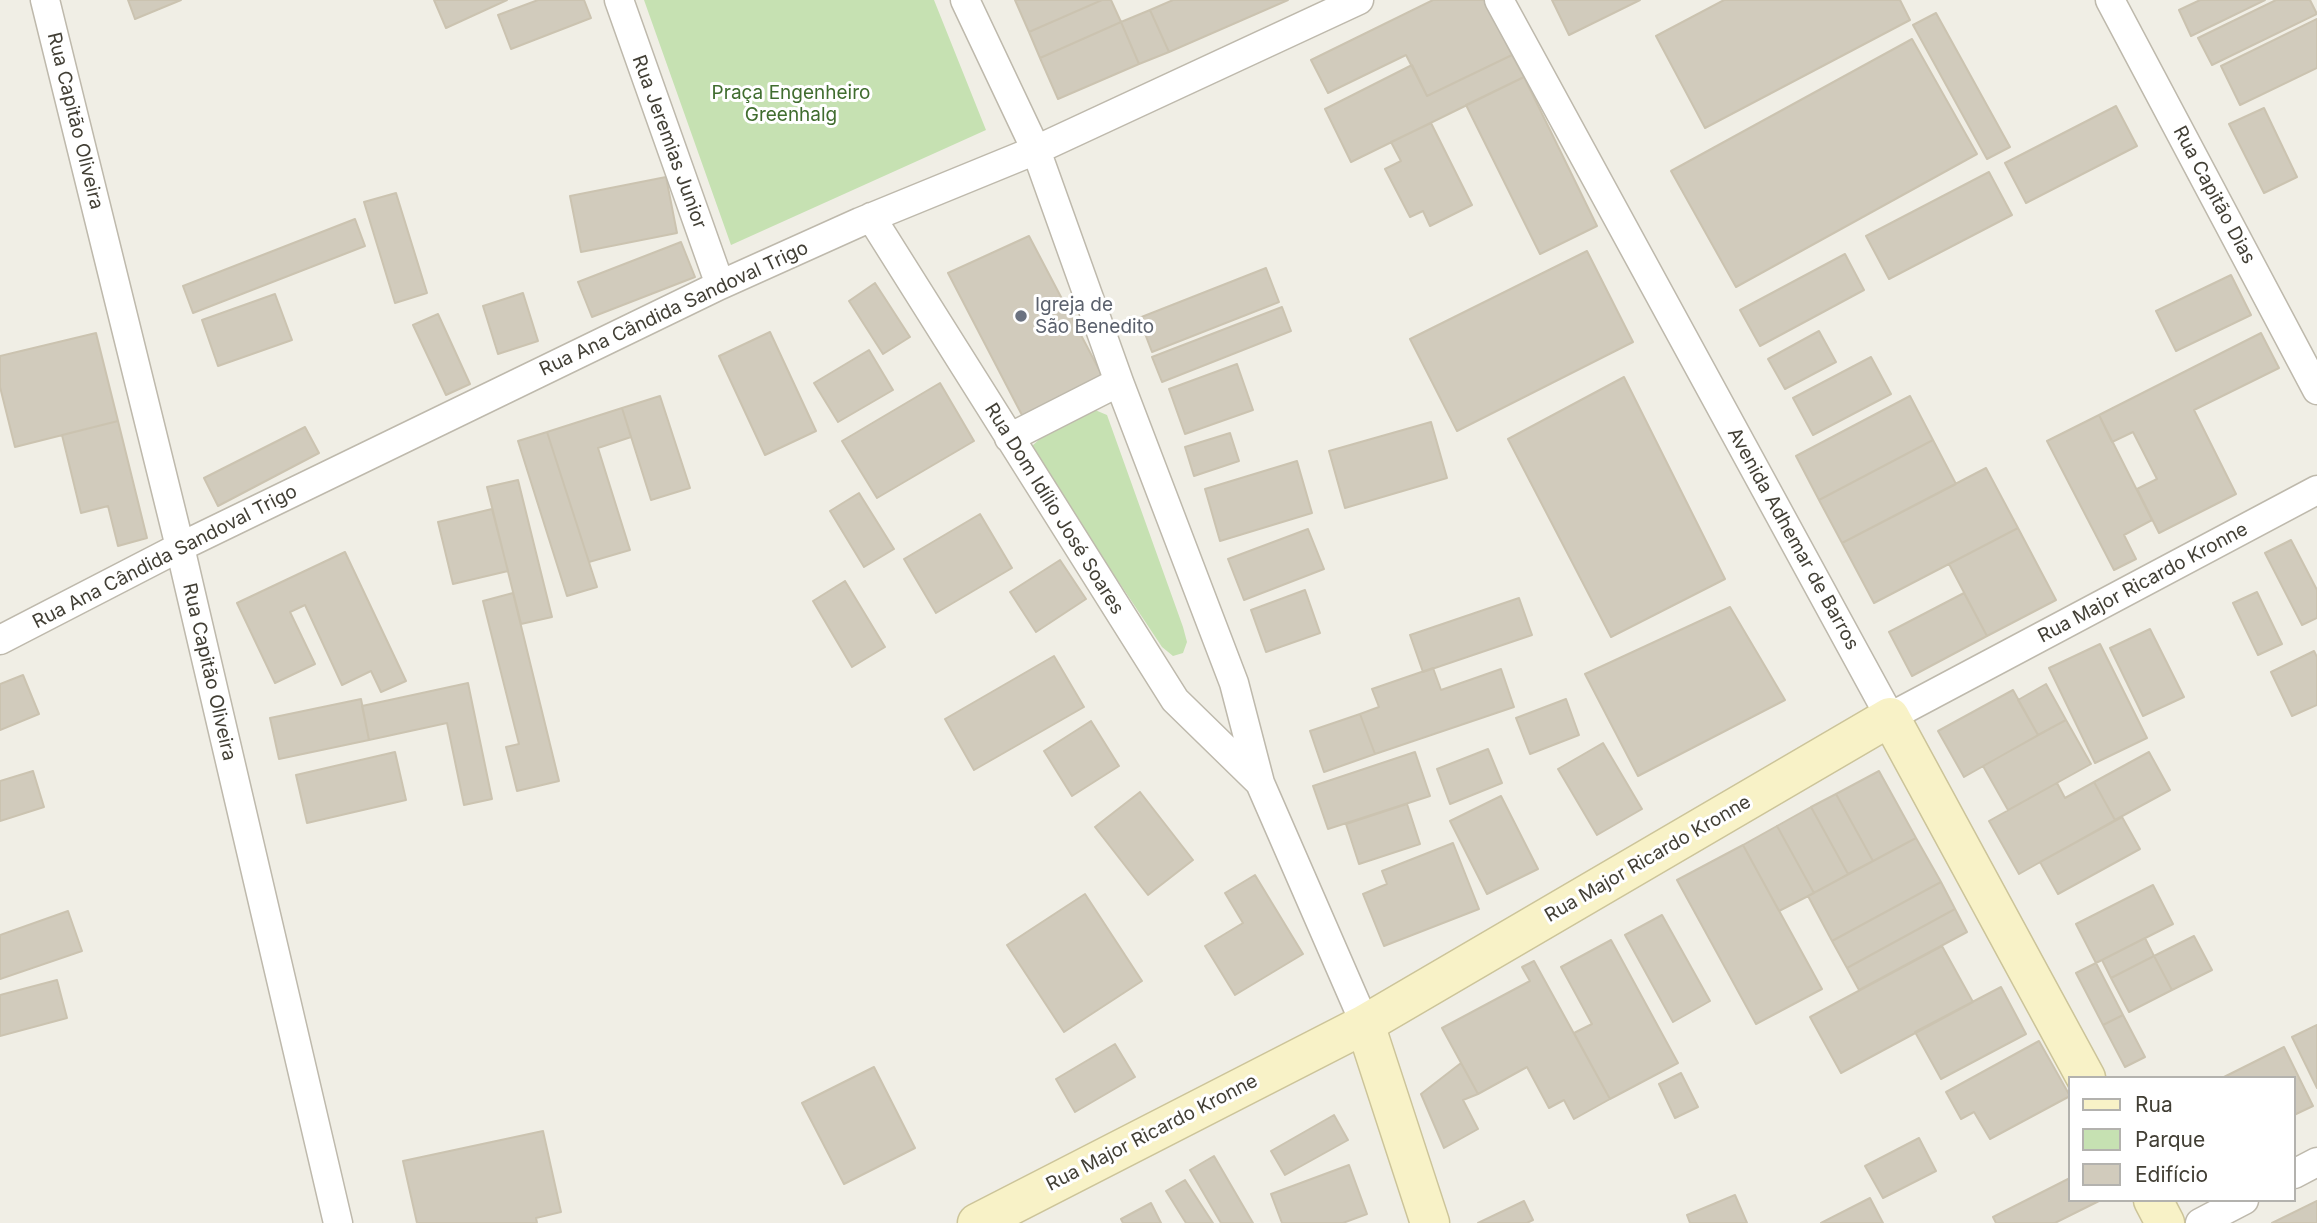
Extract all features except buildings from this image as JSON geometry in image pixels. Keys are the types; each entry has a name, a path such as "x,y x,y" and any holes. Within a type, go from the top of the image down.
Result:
{"main road":[{"name":"Rua Major Ricardo Kronne","path":"977,1223 1365,1024 1890,717"},
{"name":"Avenida Adhemar de Barros","path":"1890,717 2085,1076"},
{"name":"Rua Dom Idílio José Soares","path":"1365,1024 1430,1223"},
{"path":"2154,1202 2165,1223"}],"street":[{"name":"Rua Capitão Oliveira","path":"45,0 180,547 338,1223"},
{"name":"Rua Jeremias Junior","path":"619,0 720,285"},
{"name":"Rua Dom Idílio José Soares","path":"965,0 1036,150 1119,382 1234,683 1260,783 1365,1024"},
{"name":"Rua Ana Cândida Sandoval Trigo","path":"0,640 180,547 720,285 871,217 1036,150 1359,0"},
{"name":"Avenida Adhemar de Barros","path":"1499,0 1890,717"},
{"name":"Rua Capitão Dias","path":"2110,0 2317,390"},
{"name":"Rua Dom Idílio José Soares","path":"871,217 1175,700 1260,783"},
{"path":"1009,438 1119,382"},
{"name":"Rua Major Ricardo Kronne","path":"1890,717 2317,490"},
{"path":"2296,1173 2317,1162"},
{"path":"2200,1223 2240,1202"}],"green space":[{"name":"Praça Engenheiro Greenhalg","path":"644,0 934,0 986,130 731,245"},
{"path":"1095,410 1107,415 1183,627 1187,642 1183,653 1173,656 1162,647 1037,459 1032,446 1044,435"}],"place":[{"name":"Igreja de São Benedito","path":"1021,316"}]}
